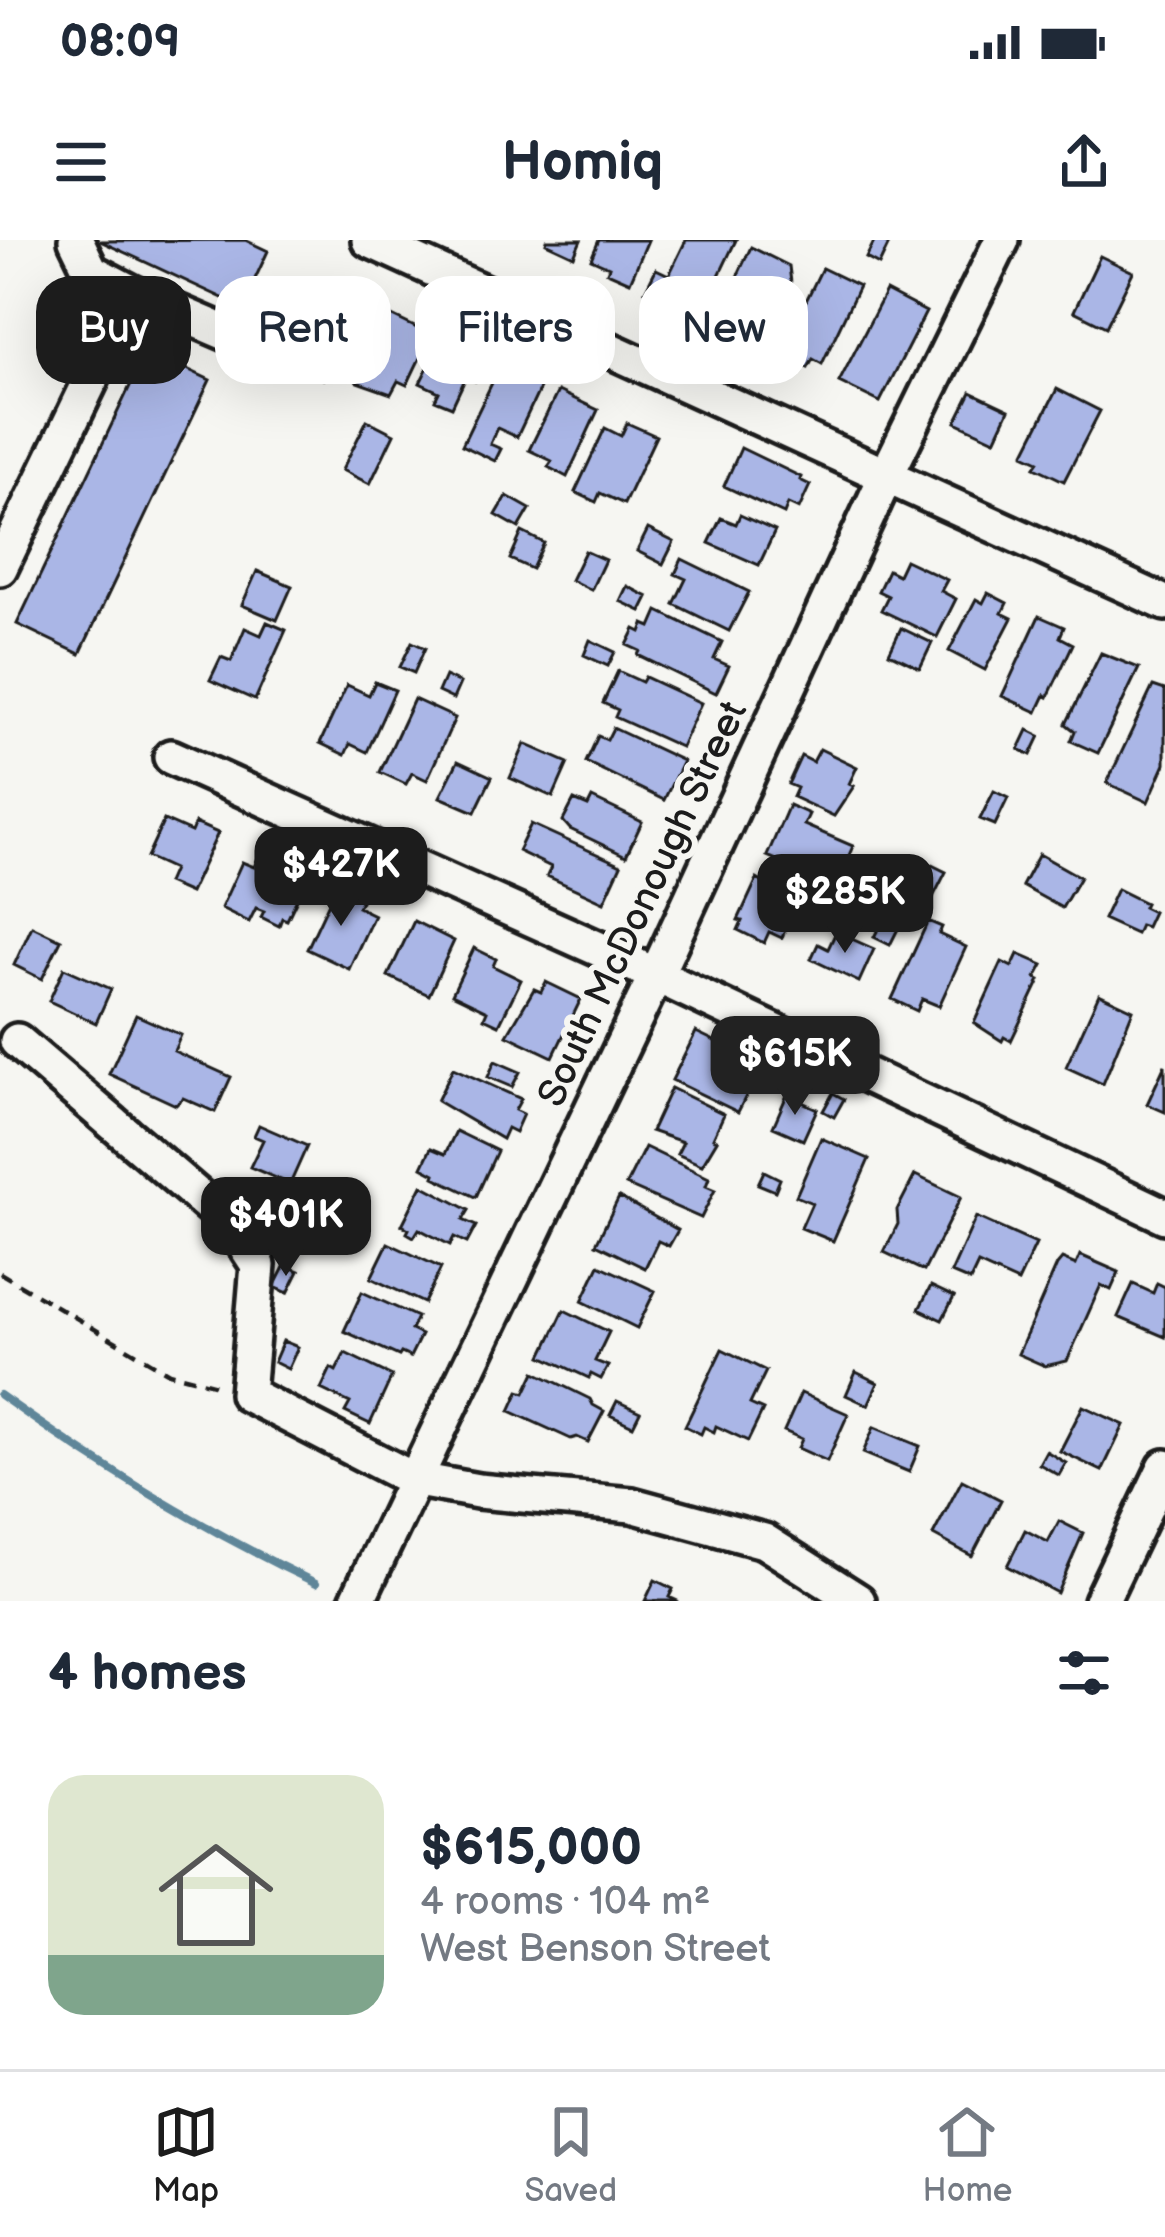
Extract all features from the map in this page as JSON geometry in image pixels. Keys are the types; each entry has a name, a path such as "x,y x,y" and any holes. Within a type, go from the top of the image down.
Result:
{"street":[{"path":"76,240 92,271 101,276"},
{"name":"South McDonough Street","path":"357,1601 656,975 887,474 1002,240"},
{"path":"383,243 1165,603"},
{"path":"0,568 89,384"},
{"path":"170,757 656,975 1165,1216"},
{"path":"16,1040 232,1225 258,1265 238,1391 412,1479 478,1491 632,1505 764,1540 858,1601"},
{"path":"1101,1601 1165,1467"}],"path":[{"path":"0,1273 169,1373 238,1391"}],"building":[{"path":"245,240 268,251 256,276 215,276 215,294 191,283 191,276 175,276 100,241"},
{"path":"547,240 581,240 574,256"},
{"path":"599,240 648,240 630,282 591,259"},
{"path":"686,240 736,240 719,276 652,276 656,269 669,275"},
{"path":"875,240 889,244 879,265 866,258"},
{"path":"751,247 789,266 790,276 737,276"},
{"path":"1100,256 1133,272 1106,327 1074,311"},
{"path":"822,268 859,286 822,364 813,359 808,368 808,297"},
{"path":"886,291 926,312 880,402 839,382"},
{"path":"391,315 415,327 415,368 407,385 398,381 391,394 363,384 391,384"},
{"path":"191,371 210,380 80,654 17,624 131,384 191,384"},
{"path":"422,384 463,384 452,407 435,400 439,392"},
{"path":"491,384 542,384 517,437 497,428 490,444 501,449 495,461 462,445"},
{"path":"1057,389 1100,411 1064,481 1035,467 1039,461 1024,454"},
{"path":"558,391 598,410 567,477 548,467 552,461 529,450"},
{"path":"971,392 1009,410 995,440 956,422"},
{"path":"367,420 394,434 370,484 342,470"},
{"path":"627,423 656,436 624,504 600,493 596,502 575,492 605,428 621,436"},
{"path":"741,448 810,485 799,509 788,504 784,514 724,486"},
{"path":"507,496 530,509 519,528 496,515"},
{"path":"740,515 775,531 759,565 709,543 721,518 736,524"},
{"path":"648,529 674,542 663,564 637,551"},
{"path":"522,532 544,543 532,569 510,559"},
{"path":"585,551 605,560 591,590 571,580"},
{"path":"682,559 749,592 729,631 674,604 686,579 675,574"},
{"path":"905,560 947,580 941,591 956,599 937,637 881,610 888,596 878,591 888,570 898,575"},
{"path":"257,571 292,586 277,620 242,605"},
{"path":"627,586 648,597 641,611 620,601"},
{"path":"988,593 1007,603 1002,613 1012,618 985,670 949,651 976,599 983,603"},
{"path":"658,611 722,642 714,659 729,666 716,693 627,645 635,629 641,632 644,624 651,627"},
{"path":"1039,616 1064,627 1060,637 1073,644 1037,712 1002,696"},
{"path":"267,622 286,630 255,700 210,680 221,657 231,661 245,628 261,635"},
{"path":"901,628 932,643 920,668 889,653"},
{"path":"590,640 615,652 608,666 584,655"},
{"path":"412,642 425,648 414,673 400,667"},
{"path":"1101,653 1139,668 1098,753 1071,741 1075,731 1066,724"},
{"path":"618,671 642,682 645,677 701,703 681,747 615,717 618,710 603,703"},
{"path":"445,676 460,683 453,699 438,692"},
{"path":"375,682 395,690 367,752 350,744 345,755 320,743 347,685 369,695"},
{"path":"1153,686 1165,690 1165,764 1148,802 1107,783"},
{"path":"414,699 455,718 427,780 412,773 406,784 380,772"},
{"path":"613,728 683,761 664,800 586,762 598,736 607,740"},
{"path":"1028,730 1040,736 1031,755 1019,749"},
{"path":"525,744 568,763 553,797 510,778"},
{"path":"820,749 857,767 849,784 854,786 834,816 793,797 797,788 788,784 801,756 813,762"},
{"path":"458,761 492,777 475,812 440,797"},
{"path":"994,791 1008,798 995,825 980,819"},
{"path":"592,798 642,822 626,856 563,821 574,800 588,806"},
{"path":"789,805 809,814 804,825 853,846 840,876 811,863 807,873 767,856"},
{"path":"164,820 191,832 195,823 218,833 190,893 167,883 173,869 147,857"},
{"path":"531,824 621,865 604,902 547,876 551,867 518,851"},
{"path":"1039,854 1080,877 1062,908 1022,886"},
{"path":"257,860 275,869 280,860 309,874 287,920 282,918 279,926 261,917 264,911 256,908 249,922 221,908 242,862 254,867"},
{"path":"932,865 946,872 925,913 911,906"},
{"path":"757,879 795,901 782,938 769,932 764,943 738,930"},
{"path":"336,887 362,899 358,907 374,915 349,969 307,949"},
{"path":"1117,889 1153,912 1146,927 1140,925 1136,934 1103,919"},
{"path":"885,916 901,923 890,945 874,937"},
{"path":"414,921 454,941 429,995 388,976"},
{"path":"928,921 942,927 939,934 966,947 939,1006 922,999 917,1011 892,999"},
{"path":"32,926 61,940 42,979 14,965"},
{"path":"836,932 874,949 859,982 811,959 818,944 828,949"},
{"path":"474,948 496,959 493,966 521,980 499,1025 484,1018 487,1011 452,994"},
{"path":"1018,954 1043,965 1011,1041 1004,1037 1002,1041 974,1023 1002,962 1012,967"},
{"path":"64,968 111,989 96,1023 49,1001"},
{"path":"546,982 581,999 553,1057 507,1035 534,989 541,992"},
{"path":"1099,994 1133,1010 1103,1084 1066,1067"},
{"path":"136,1015 181,1035 174,1051 231,1077 215,1112 183,1098 176,1105 109,1074"},
{"path":"696,1032 773,1069 764,1088 753,1082 738,1112 672,1080"},
{"path":"495,1061 520,1072 512,1087 488,1077"},
{"path":"1165,1065 1165,1112 1147,1104"},
{"path":"453,1068 521,1099 515,1110 523,1114 515,1132 507,1128 502,1139 437,1101"},
{"path":"671,1088 724,1114 713,1138 717,1140 702,1165 677,1154 683,1142 651,1131"},
{"path":"833,1093 844,1099 834,1117 823,1111"},
{"path":"787,1095 817,1109 803,1140 773,1127"},
{"path":"259,1125 307,1146 290,1184 250,1167 263,1140 254,1136"},
{"path":"456,1131 497,1151 476,1197 422,1167 431,1148 445,1154"},
{"path":"821,1138 869,1159 833,1241 801,1228 812,1203 796,1196"},
{"path":"645,1147 709,1178 706,1186 715,1190 701,1218 626,1185"},
{"path":"764,1171 780,1179 775,1191 758,1184"},
{"path":"915,1175 961,1197 924,1271 884,1252 898,1224 897,1210"},
{"path":"422,1185 469,1210 463,1220 476,1226 467,1243 454,1237 450,1245 419,1229 414,1237 407,1233 409,1229 402,1225"},
{"path":"619,1197 678,1230 669,1246 658,1241 645,1268 596,1244"},
{"path":"976,1217 1036,1244 1018,1282 978,1264 970,1281 951,1273"},
{"path":"273,1219 286,1225 276,1246 265,1241"},
{"path":"388,1243 441,1268 424,1303 371,1278"},
{"path":"1080,1255 1119,1272 1111,1290 1101,1285 1067,1361 1045,1366 1018,1354 1057,1265 1062,1259 1076,1265"},
{"path":"285,1265 299,1271 288,1293 274,1287"},
{"path":"599,1265 655,1291 637,1328 582,1301"},
{"path":"1157,1283 1165,1287 1165,1337 1118,1317 1133,1284 1153,1293"},
{"path":"931,1286 954,1297 942,1320 919,1309"},
{"path":"362,1292 417,1317 411,1330 421,1335 410,1357 344,1331"},
{"path":"564,1310 609,1332 595,1361 608,1366 601,1379 542,1356"},
{"path":"283,1341 298,1347 288,1369 274,1362"},
{"path":"722,1349 766,1371 750,1404 763,1410 748,1441 716,1426 714,1432 704,1427 701,1434 685,1426"},
{"path":"345,1353 392,1376 370,1424 345,1412 350,1403 321,1389"},
{"path":"535,1372 604,1411 588,1442 510,1411"},
{"path":"856,1372 878,1383 868,1405 846,1395"},
{"path":"801,1393 848,1414 827,1461 798,1448 802,1439 784,1431"},
{"path":"617,1401 640,1412 633,1426 610,1415"},
{"path":"1083,1406 1124,1425 1102,1471 1060,1451"},
{"path":"874,1427 920,1446 909,1472 863,1453"},
{"path":"1046,1451 1066,1463 1059,1475 1039,1464"},
{"path":"962,1480 1001,1500 972,1556 933,1535"},
{"path":"1059,1521 1083,1533 1057,1593 1007,1566 1025,1530 1048,1542"},
{"path":"655,1580 673,1589 669,1597 678,1601 645,1601"}],"waterway":[{"path":"0,1395 154,1496 316,1583"}]}
